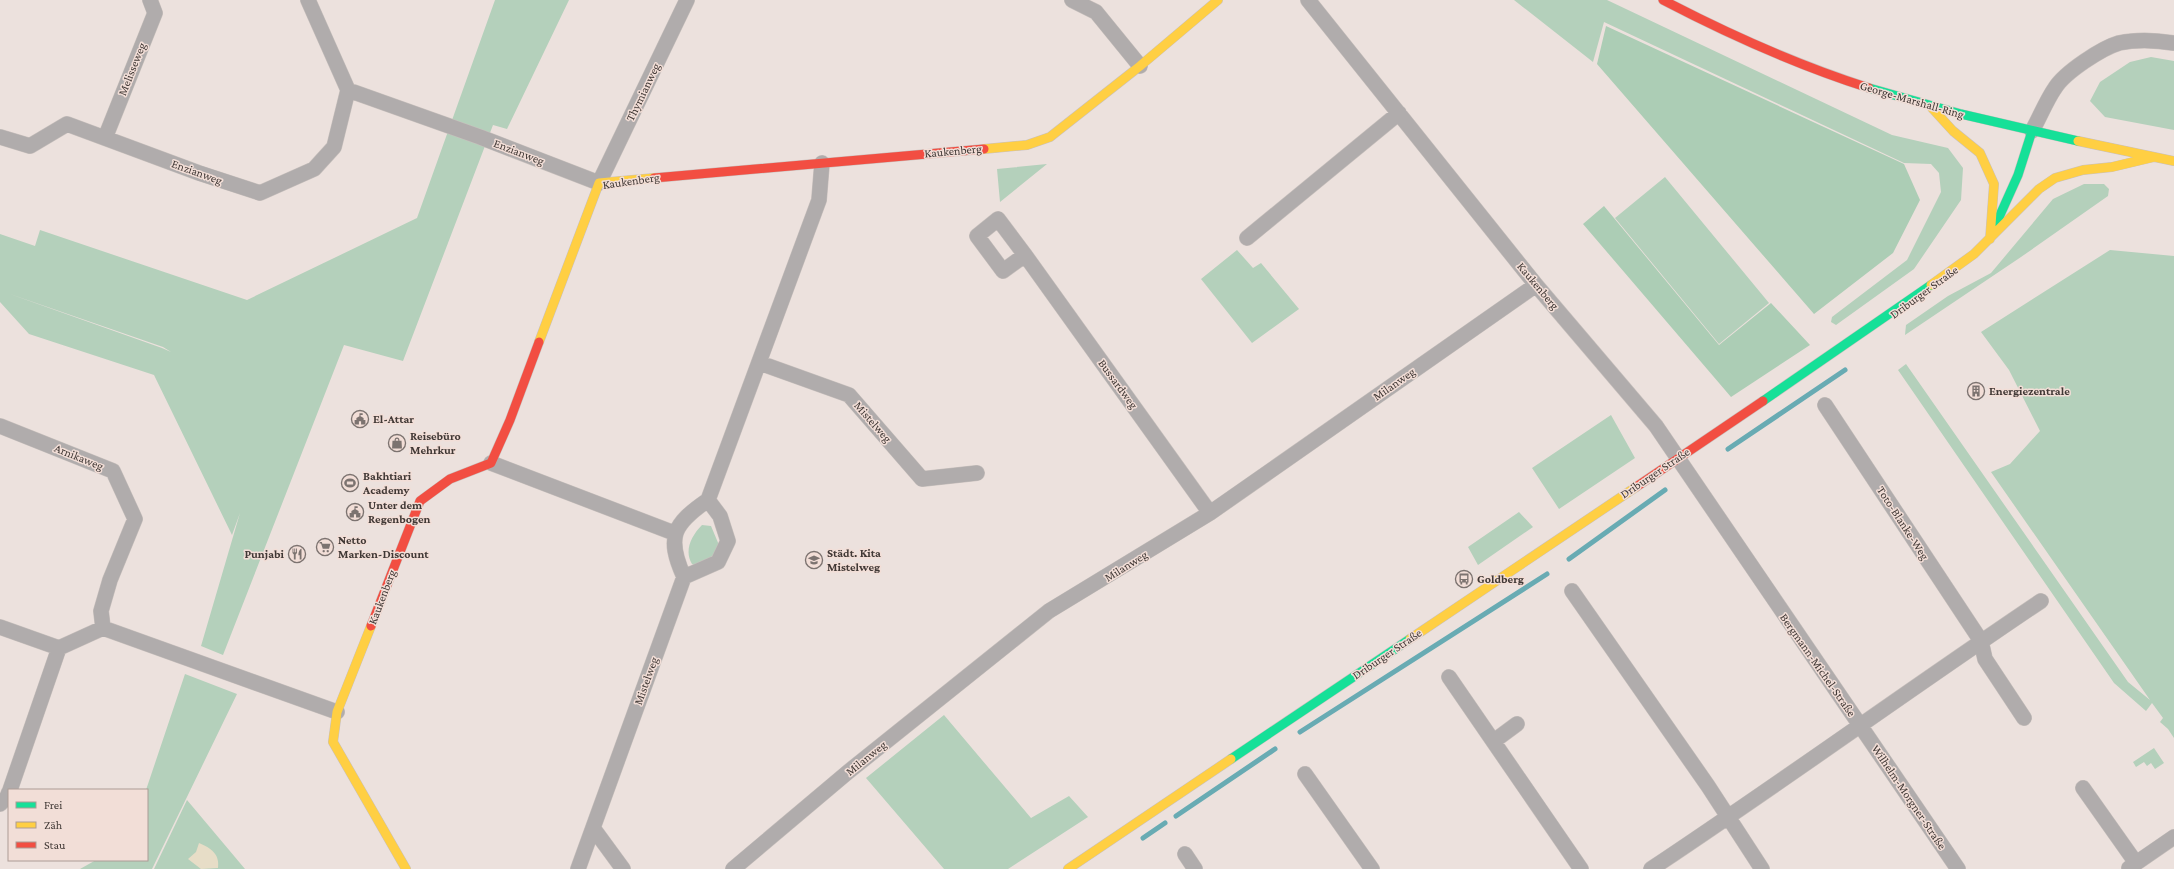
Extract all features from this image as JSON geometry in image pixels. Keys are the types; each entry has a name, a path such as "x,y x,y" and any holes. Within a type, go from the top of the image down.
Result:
{"main road":[{"name":"Kaukenberg","path":"406,869 333,742 337,712 420,501 450,479 491,463 510,420 599,183 740,169 822,164 1027,145 1040,142 1050,137 1140,66 1218,0"},
{"name":"George-Marshall-Ring","path":"1663,0 1730,36 1835,78 1932,108 2174,161"},
{"path":"1932,108 1954,131 1980,153 1994,184 1990,239"},
{"name":"Driburger Straße","path":"1068,869 1890,316 1958,267 1990,239 2018,175 2032,131"},
{"path":"1990,239 2039,189 2055,178 2083,170 2112,167 2154,157"}],"street":[{"name":"Melisseweg","path":"105,138 155,13 150,0"},
{"path":"308,0 348,90"},
{"name":"Thymianweg","path":"599,183 687,0"},
{"path":"1072,0 1096,12 1140,66"},
{"name":"Kaukenberg","path":"1308,0 1536,285 1656,426 1701,489"},
{"name":"Driburger Straße","path":"2032,131 2055,87 2070,72 2089,58 2119,44 2154,40 2174,43"},
{"name":"Enzianweg","path":"0,137 30,146 67,124 198,173 260,194 314,169 334,147 348,90 599,183"},
{"path":"1247,238 1399,113"},
{"path":"708,500 720,516 728,541 718,562 684,576 674,555 674,534 689,513 708,500 760,363 819,200 822,164"},
{"name":"Bussardweg","path":"1025,255 1210,513"},
{"name":"Milanweg","path":"733,869 848,772 1049,611 1210,513 1536,285"},
{"name":"Mistelweg","path":"760,363 849,395 922,479 977,473"},
{"name":"Toto-Blanke-Weg","path":"1826,405 1981,641 1986,659 2024,718"},
{"name":"Arnikaweg","path":"0,426 113,471 135,519 110,580 101,612 103,628"},
{"path":"491,463 674,534"},
{"name":"Bergmann-Michel-Straße","path":"1651,869 1727,818 1860,724 1778,607 1701,489"},
{"name":"Mistelweg","path":"578,869 684,576"},
{"path":"1572,591 1708,786 1727,818 1762,869"},
{"path":"1860,724 2041,601"},
{"path":"0,627 59,648 103,628 217,667 337,712"},
{"path":"10,789 59,648"},
{"path":"1449,677 1581,869"},
{"path":"1494,741 1517,724"},
{"name":"Wilhelm-Morgner-Straße","path":"1860,724 1958,869"},
{"path":"1305,774 1372,869"},
{"path":"2083,788 2139,865 2174,837"},
{"path":"0,804 8,794"},
{"path":"593,828 623,869"},
{"path":"1185,854 1195,869"}],"green space":[{"path":"495,0 569,0 507,129 493,125 403,361 344,345 223,655 201,646 240,513 232,535 154,375 29,334 0,302 0,234 35,246 40,230 247,300 417,218","holes":["7,293 163,347 171,352"]},
{"path":"1514,0 1607,0 1892,135 1948,148 1963,168 1961,200 1914,269 1836,325 1831,322 1832,317 1907,260 1941,192 1939,173 1931,164 1904,163 1604,22 1593,62"},
{"path":"1606,26 1904,164 1920,200 1893,253 1814,314 1597,64"},
{"path":"2151,57 2174,61 2174,130 2105,117 2090,101 2100,82 2130,62"},
{"path":"1047,164 1000,202 997,169"},
{"path":"1665,177 1769,303 1719,344 1615,218"},
{"path":"2084,184 2104,184 2109,189 2108,196 1905,335 1906,325 1948,296 1991,273 2053,199"},
{"path":"1604,206 1719,345 1771,303 1810,345 1731,397 1583,224"},
{"path":"1237,250 1253,268 1261,263 1299,309 1252,343 1201,279"},
{"path":"2110,250 2174,256 2174,738 2168,729 2160,722 2163,718 2152,703 2146,711 2114,683 1898,370 1906,364 2128,682 2150,700 1991,472 2010,464 2040,431 2009,370 1981,332"},
{"path":"1611,415 1635,458 1559,509 1532,468"},
{"path":"1519,512 1533,527 1478,565 1468,547"},
{"path":"702,525 711,526 719,545 715,557 697,566 692,564 689,549 692,539"},
{"path":"185,674 237,694 152,869 80,869 94,861 148,861 148,789 146,789"},
{"path":"944,715 1031,818 1069,796 1088,817 1008,869 944,869 866,778"},
{"path":"2154,748 2164,763 2155,769 2151,763 2147,766 2144,762 2136,767 2133,762"},
{"path":"187,800 245,869 154,869"}],"sand":[{"path":"199,843 214,852 218,859 218,868 201,869 188,859 196,852"}],"waterway":[{"path":"1728,449 1845,370"},
{"path":"1569,559 1665,490"},
{"path":"1300,732 1547,574"},
{"path":"1176,816 1275,749"},
{"path":"1143,838 1165,823"}],"traffic: fast":[{"path":"1869,88 1961,114 2078,141"},
{"path":"1996,224 2018,175 2032,131"},
{"path":"1763,401 1931,285"},
{"path":"1231,759 1410,639"}],"traffic: slow":[{"path":"984,149 1027,145 1050,137 1140,66 1218,0"},
{"path":"1932,108 1953,131 1980,153 1994,184 1990,239"},
{"path":"2078,141 2174,161"},
{"path":"1931,285 1974,254 2039,189 2055,178 2083,170 2112,167 2154,157"},
{"path":"539,342 599,183 654,178"},
{"path":"1410,639 1636,487"},
{"path":"371,626 337,712 333,742 406,869"},
{"path":"1068,869 1231,759"}],"traffic: jam":[{"path":"1663,0 1764,48 1842,79 1869,88"},
{"path":"654,178 984,149"},
{"path":"371,626 420,501 450,479 491,463 510,420 539,342"},
{"path":"1636,487 1763,401"}],"place":[{"name":"Energiezentrale","path":"1976,391"},
{"name":"El-Attar","path":"360,419"},
{"name":"Reisebüro Mehrkur","path":"397,443"},
{"name":"Bakhtiari Academy","path":"350,483"},
{"name":"Unter dem Regenbogen","path":"355,512"},
{"name":"Netto Marken-Discount","path":"325,547"},
{"name":"Punjabi","path":"297,554"},
{"name":"Städt. Kita Mistelweg","path":"814,560"},
{"name":"Goldberg","path":"1464,579"}]}
